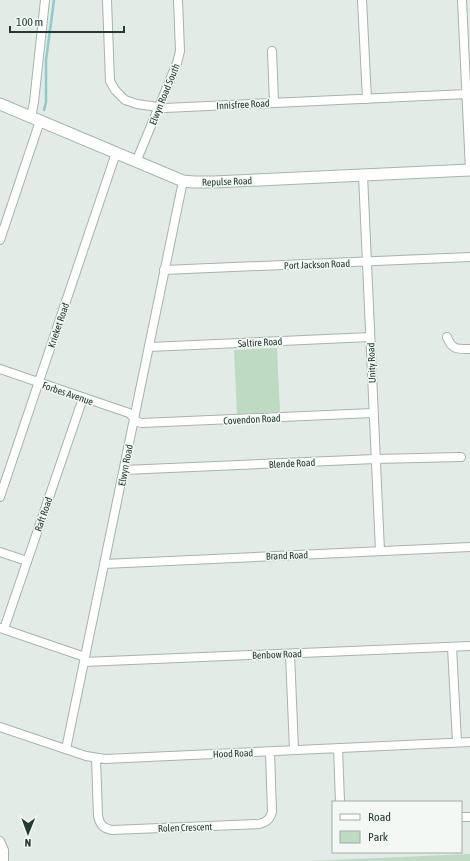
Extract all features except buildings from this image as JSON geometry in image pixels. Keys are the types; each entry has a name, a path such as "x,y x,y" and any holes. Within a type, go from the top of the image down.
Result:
{"street":[{"path":"0,240 35,119 34,102 45,0"},
{"name":"Innisfree Road","path":"107,0 110,81 114,90 125,100 137,104 158,108 466,94"},
{"name":"Elwyn Road South","path":"136,162 177,63 180,51 178,0"},
{"path":"362,0 367,99"},
{"path":"462,0 470,170"},
{"path":"272,51 274,102"},
{"name":"Repulse Road","path":"0,104 183,181 214,182 470,170"},
{"name":"Krieket Road","path":"0,497 116,153"},
{"name":"Unity Road","path":"363,176 380,551"},
{"name":"Elwyn Road","path":"66,749 183,181"},
{"name":"Port Jackson Road","path":"164,270 470,257"},
{"name":"Saltire Road","path":"149,347 370,337"},
{"path":"447,337 449,344 455,348 470,349"},
{"name":"Forbes Avenue","path":"0,369 129,413 134,417"},
{"name":"Raft Road","path":"2,628 27,561 83,398"},
{"name":"Covendon Road","path":"134,417 138,422 142,423 373,413"},
{"name":"Blende Road","path":"124,470 375,459 461,457"},
{"name":"Brand Road","path":"104,564 470,548"},
{"path":"0,552 27,561"},
{"name":"Benbow Road","path":"2,628 84,659 290,654 470,646"},
{"path":"452,647 457,742"},
{"path":"290,654 294,750"},
{"name":"Hood Road","path":"0,727 66,749 96,758 105,759 470,742"},
{"path":"338,748 340,801"},
{"name":"Rolen Crescent","path":"96,758 99,822 102,826 112,830 259,824 265,822 271,817 272,812 270,752"},
{"path":"0,841 4,850 4,861"}],"green space":[{"path":"277,348 280,412 237,414 234,350"},
{"path":"470,854 470,861 307,861"}],"waterway":[{"path":"44,110 46,102 46,60 54,0"}]}
